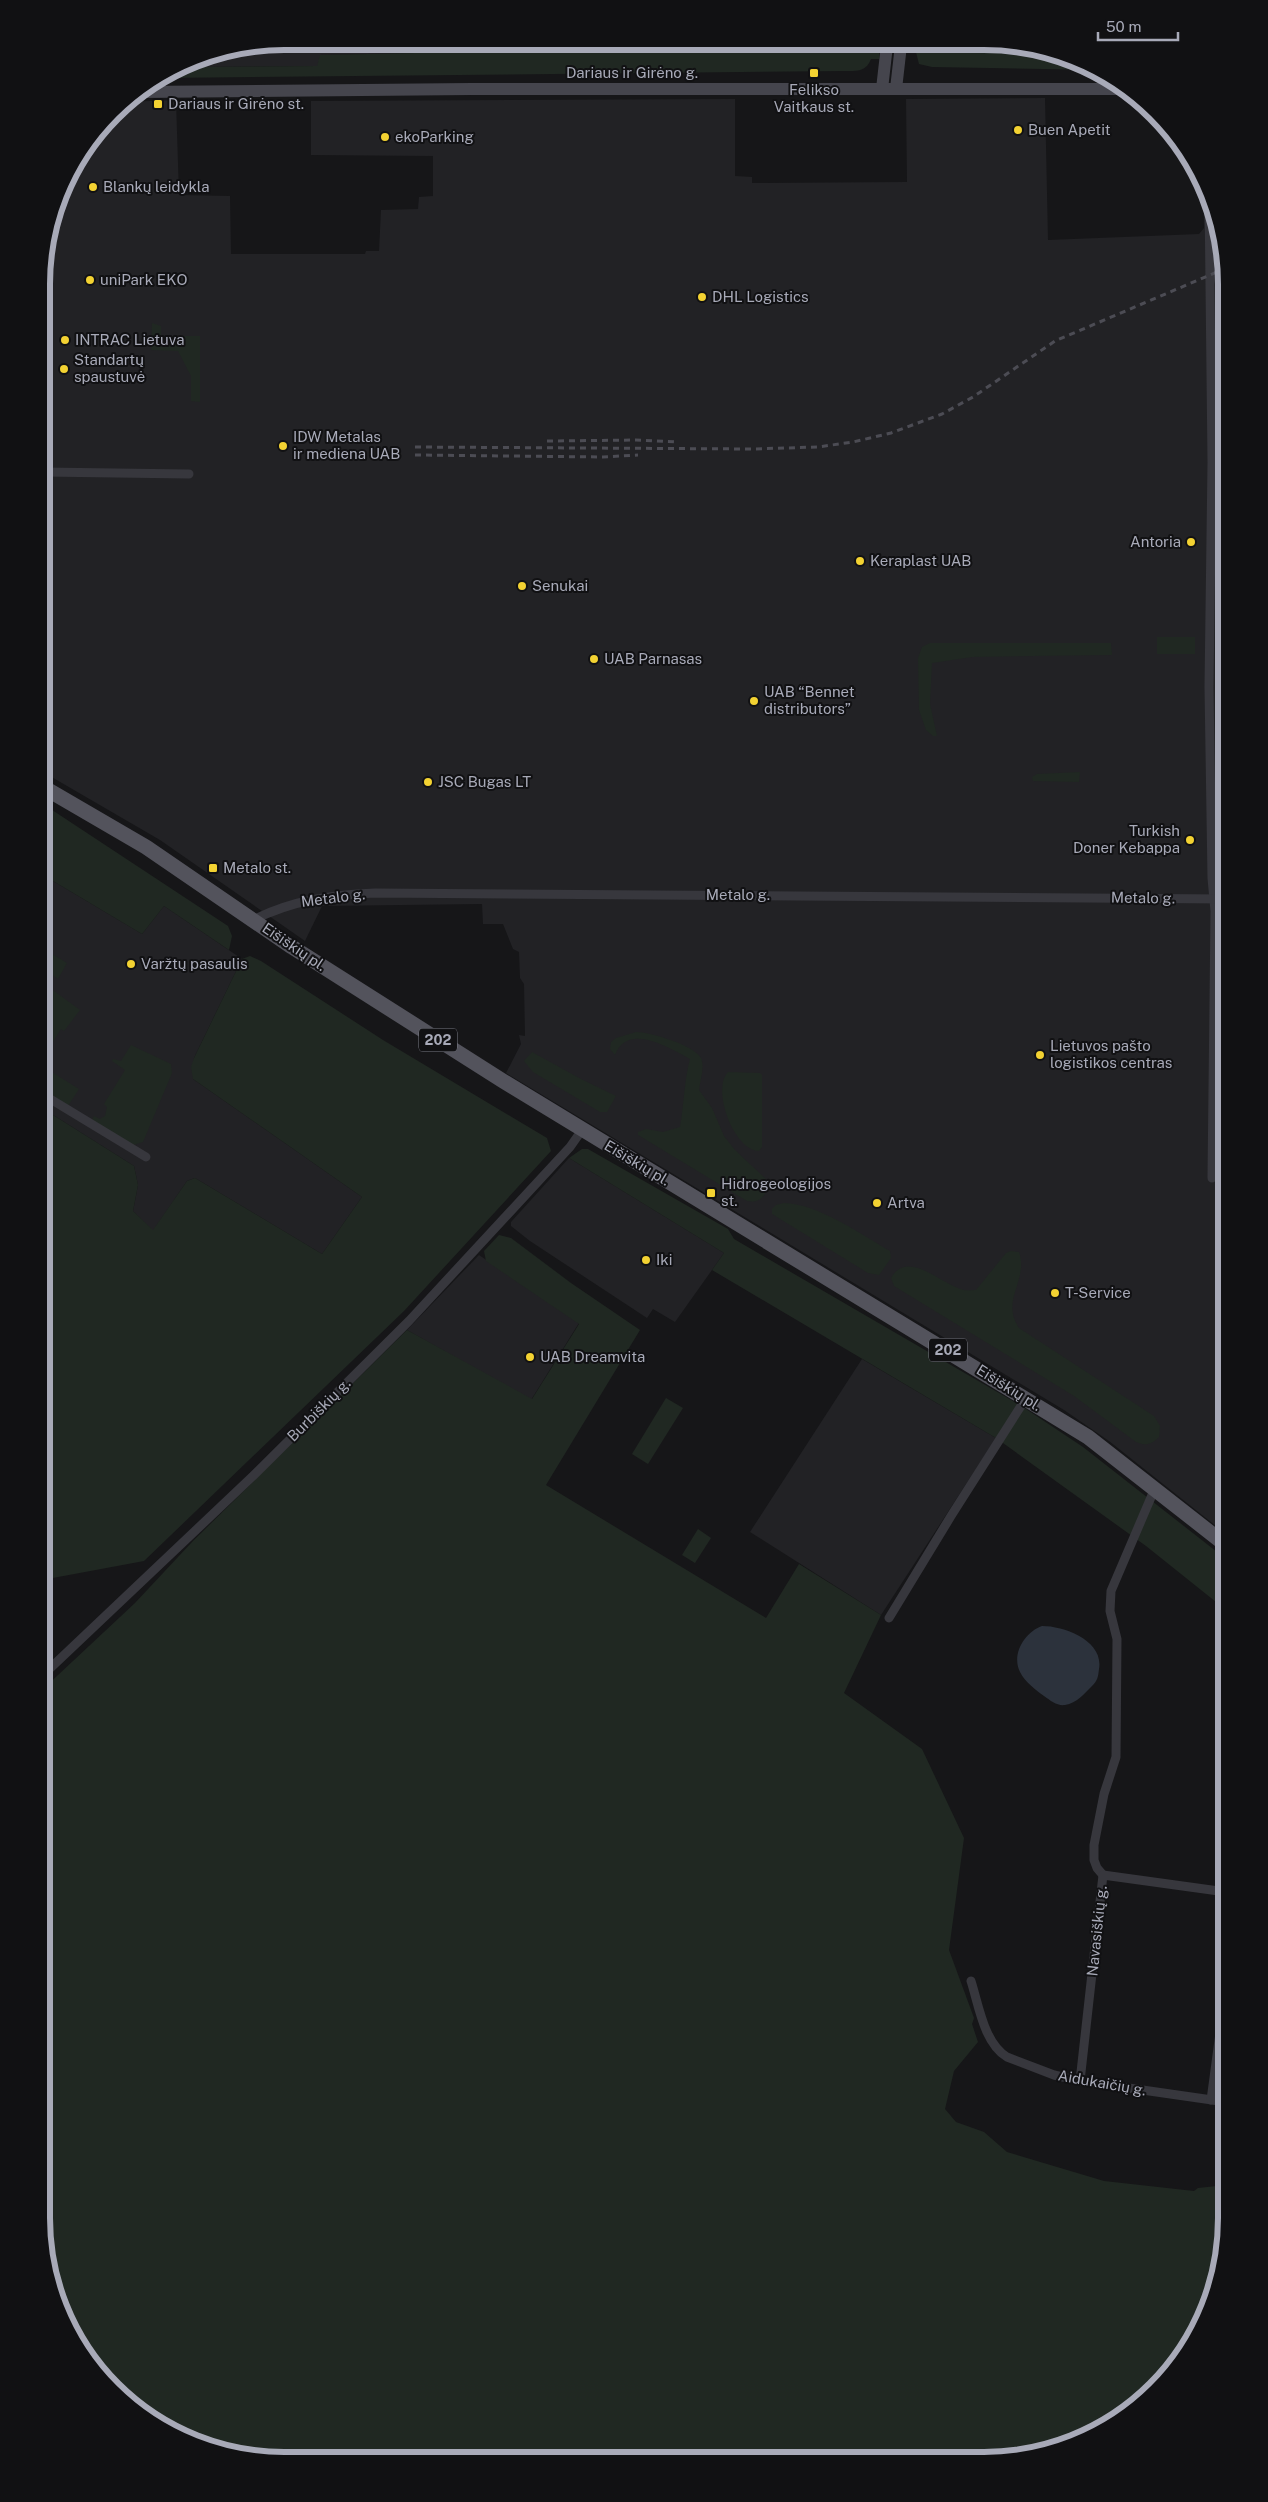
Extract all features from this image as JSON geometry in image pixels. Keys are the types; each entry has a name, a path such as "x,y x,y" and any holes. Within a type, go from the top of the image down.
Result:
{"main road":[{"path":"882,89 886,50"},
{"path":"896,89 900,50"},
{"name":"Dariaus ir Girėno g.","path":"150,92 1114,89"},
{"name":"Eišiškių pl.","path":"50,791 146,847 292,947 582,1130 1088,1437 1218,1539"}],"street":[{"path":"1209,221 1212,408 1209,687 1214,899 1212,1178"},
{"path":"50,472 189,474"},
{"name":"Metalo g.","path":"253,920 278,908 320,897 375,893 1218,899"},
{"path":"50,1099 146,1156"},
{"name":"Burbiškių g.","path":"50,1668 254,1476 409,1321 570,1147 582,1130"},
{"path":"889,1618 950,1516 1026,1398"},
{"path":"1103,1875 1097,1868 1094,1860 1094,1844 1104,1794 1116,1757 1118,1679 1118,1639 1109,1602 1111,1590 1155,1488"},
{"name":"Navasiškių g.","path":"1080,2081 1103,1875 1218,1891"},
{"name":"Aidukaičių g.","path":"971,1981 990,2038 1000,2053 1054,2075 1080,2081 1218,2101"},
{"path":"1210,2100 1218,2044"}],"shaded area":[{"path":"284,50 510,50 321,55 318,66 199,67 209,62 238,54"},
{"path":"880,50 879,59 871,59 864,69 853,71 173,78 199,66 317,66 320,55 509,51"},
{"path":"916,50 984,50 1015,52 1045,58 1078,70 932,67 919,64"},
{"path":"1045,98 1048,240 1199,234 1204,228 1203,203 1214,238 1218,284 1218,1528 1109,1441 1064,1410 506,1073 521,1044 519,1035 525,1036 524,984 520,978 519,952 513,949 503,924 483,924 482,904 322,906 305,941 160,840 50,776 50,284 52,253 62,209 81,167 98,141 118,118 137,101 176,100 179,195 230,196 231,254 365,254 366,251 379,251 381,210 418,209 419,197 433,196 433,156 311,155 311,101 735,99 735,176 752,177 752,183 907,182 906,99"},
{"path":"152,323 161,326 161,336 200,336 200,402 191,401 191,376 178,351 151,350"},
{"path":"1157,637 1195,637 1195,654 1157,654"},
{"path":"930,643 1111,643 1112,655 972,657 932,663 930,704 937,736 933,736 926,730 919,710 918,658 922,647"},
{"path":"1080,772 1079,782 1033,781 1032,777 1037,774"},
{"path":"50,809 228,926 232,936 229,950 164,906 142,934 50,879"},
{"path":"50,879 142,934 164,906 242,959 194,1058 193,1079 362,1197 322,1254 195,1178 187,1181 153,1231 133,1211 138,1185 134,1166 50,1113"},
{"path":"50,953 67,963 58,979 50,974"},
{"path":"250,956 261,961 383,1040 547,1138 551,1151 404,1311 144,1561 50,1579 50,1113 134,1166 138,1185 133,1211 153,1230 187,1181 195,1178 322,1254 362,1197 193,1079 191,1067 194,1058 242,959"},
{"path":"50,988 80,1010 64,1031 61,1029 50,1046"},
{"path":"636,1032 661,1037 681,1044 690,1048 701,1058 702,1070 699,1090 712,1108 724,1136 735,1150 766,1179 767,1189 760,1199 747,1201 638,1135 638,1132 646,1129 663,1132 680,1127 690,1059 650,1040 639,1039 629,1040 621,1045 615,1055 610,1049 611,1042 616,1038"},
{"path":"131,1045 171,1064 172,1073 143,1142 133,1145 92,1120 94,1116 100,1119 105,1116 107,1107 104,1104 125,1070 112,1061 113,1059 121,1061"},
{"path":"532,1052 616,1096 607,1112 600,1112 533,1072 524,1061"},
{"path":"50,1071 79,1089 68,1106 50,1095"},
{"path":"728,1072 760,1073 762,1075 762,1147 759,1151 750,1148 741,1141 728,1118 722,1092 723,1080"},
{"path":"582,1149 588,1149 728,1229 734,1239 1023,1407 1083,1447 1218,1553 1218,1604 1146,1546 996,1438 712,1270 724,1253 569,1158"},
{"path":"569,1158 724,1253 675,1322 653,1309 647,1318 530,1241 511,1226 511,1222"},
{"path":"784,1203 811,1209 839,1221 890,1251 891,1258 879,1275 868,1273 772,1214 772,1209 776,1205"},
{"path":"499,1235 511,1238 571,1283 640,1330 546,1485 766,1618 799,1564 881,1615 844,1693 922,1749 964,1838 949,1950 974,2018 972,2024 978,2042 954,2071 945,2109 956,2122 984,2132 1007,2152 1104,2181 1194,2191 1198,2188 1218,2186 1218,2218 1214,2264 1206,2293 1194,2322 1170,2361 1150,2384 1127,2404 1088,2428 1059,2440 1030,2448 984,2452 284,2452 253,2450 223,2444 194,2434 167,2421 141,2404 118,2384 98,2361 74,2322 62,2293 54,2264 50,2218 50,1683 135,1603 193,1541 407,1330 532,1399 579,1324 486,1261 484,1251"},
{"path":"1011,1251 1019,1252 1021,1262 1021,1272 1012,1308 1019,1328 1154,1416 1160,1426 1159,1437 1153,1442 1143,1444 1136,1442 1074,1396 894,1286 891,1278 898,1270 907,1267 916,1268 926,1271 956,1287 976,1290 1006,1253"},
{"path":"479,1255 579,1323 531,1400 407,1330"},
{"path":"862,1359 996,1438 881,1615 750,1532"},
{"path":"666,1398 683,1408 648,1464 632,1454"},
{"path":"698,1529 711,1538 695,1563 682,1555"},
{"path":"1042,1626 1061,1629 1081,1637 1095,1650 1099,1659 1099,1669 1095,1682 1080,1698 1069,1704 1059,1705 1041,1694 1031,1686 1020,1672 1017,1658 1021,1644 1030,1633"}],"railway":[{"path":"415,447 752,449 818,447 853,442 891,433 942,414 973,397 1055,341 1217,272"},
{"path":"547,441 636,440 677,442"},
{"path":"415,455 603,457 638,455"}],"place":[{"name":"Felikso Vaitkaus st.","path":"814,73"},
{"name":"Dariaus ir Girėno st.","path":"158,104"},
{"name":"Buen Apetit","path":"1018,130"},
{"name":"ekoParking","path":"385,137"},
{"name":"Blankų leidykla","path":"93,187"},
{"name":"uniPark EKO","path":"90,280"},
{"name":"DHL Logistics","path":"702,297"},
{"name":"INTRAC Lietuva","path":"65,340"},
{"name":"Standartų spaustuvė","path":"64,369"},
{"name":"IDW Metalas ir mediena UAB","path":"283,446"},
{"name":"Antoria","path":"1191,542"},
{"name":"Keraplast UAB","path":"860,561"},
{"name":"Senukai","path":"522,586"},
{"name":"UAB Parnasas","path":"594,659"},
{"name":"UAB “Bennet distributors”","path":"754,701"},
{"name":"JSC Bugas LT","path":"428,782"},
{"name":"Turkish Doner Kebappa","path":"1190,840"},
{"name":"Metalo st.","path":"213,868"},
{"name":"Varžtų pasaulis","path":"131,964"},
{"name":"Lietuvos pašto logistikos centras","path":"1040,1055"},
{"name":"Hidrogeologijos st.","path":"711,1193"},
{"name":"Artva","path":"877,1203"},
{"name":"Iki","path":"646,1260"},
{"name":"T-Service","path":"1055,1293"},
{"name":"UAB Dreamvita","path":"530,1357"}]}
